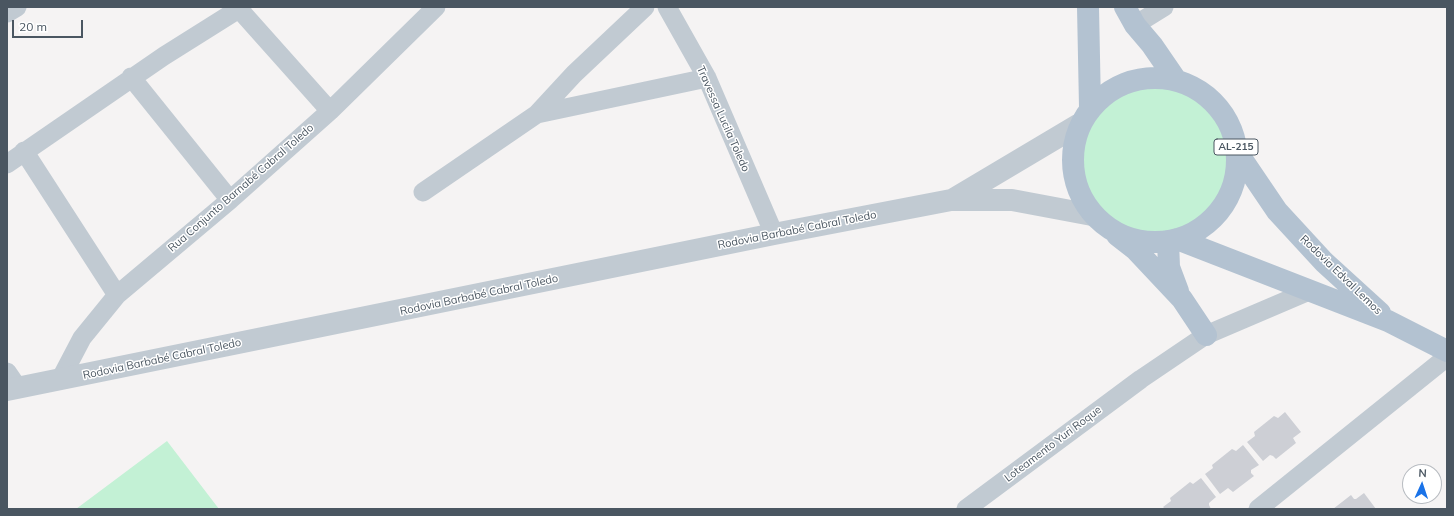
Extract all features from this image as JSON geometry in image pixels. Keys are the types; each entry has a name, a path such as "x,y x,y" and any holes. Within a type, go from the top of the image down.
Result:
{"main road":[{"path":"1088,7 1090,107"},
{"path":"1130,16 1176,80"},
{"name":"AL-215","path":"1129,80 1176,80 1199,90 1218,106 1231,128 1237,152 1235,180 1223,206 1203,226 1173,240 1128,238 1110,230 1092,215 1072,172 1078,125 1090,107 1129,80"},
{"name":"Rodovia Edval Lemos","path":"1237,152 1277,211 1324,262 1388,321"},
{"path":"1110,230 1135,249 1182,299 1206,335"},
{"path":"1173,240 1169,267 1182,299"},
{"name":"Rodovia Edval Lemos","path":"1173,240 1388,321 1447,352"}],"street":[{"path":"7,13 17,7"},
{"path":"423,192 537,114 574,74 645,7"},
{"name":"Travessa Lucila Toledo","path":"667,7 707,78 774,234"},
{"path":"1130,16 1164,7"},
{"path":"7,164 132,78 240,8 330,111"},
{"name":"Rua Conjunto Barnabé Cabral Toledo","path":"60,380 82,338 117,295 230,200 330,111 427,10"},
{"path":"132,78 230,200"},
{"path":"537,114 707,78"},
{"name":"Rodovia Barbabé Cabral Toledo","path":"951,200 1078,125"},
{"path":"24,151 117,295"},
{"name":"Rodovia Barbabé Cabral Toledo","path":"11,383 60,380 774,234 951,200 1012,200 1092,215"},
{"name":"Loteamento Yuri Roque","path":"966,509 1141,379 1206,335 1308,291"},
{"path":"1258,509 1447,357"}],"green space":[{"path":"1148,85 1162,85 1183,90 1208,106 1224,131 1228,145 1228,173 1224,187 1208,212 1183,228 1162,233 1148,233 1127,228 1102,212 1086,187 1081,166 1081,152 1086,131 1102,106 1127,90"},
{"path":"167,441 219,509 76,509"}],"building":[{"path":"1285,412 1301,432 1293,438 1296,443 1276,459 1270,455 1263,461 1247,442 1255,436 1254,432 1274,416 1278,418"},
{"path":"1243,445 1259,465 1251,470 1251,473 1254,476 1233,492 1228,488 1220,494 1205,474 1213,468 1212,465 1232,449 1236,451"},
{"path":"1201,478 1216,497 1209,503 1211,509 1165,509 1163,507 1171,501 1170,498 1190,482 1193,484"},
{"path":"1364,493 1376,509 1333,509 1351,495 1354,499 1356,499"}]}
